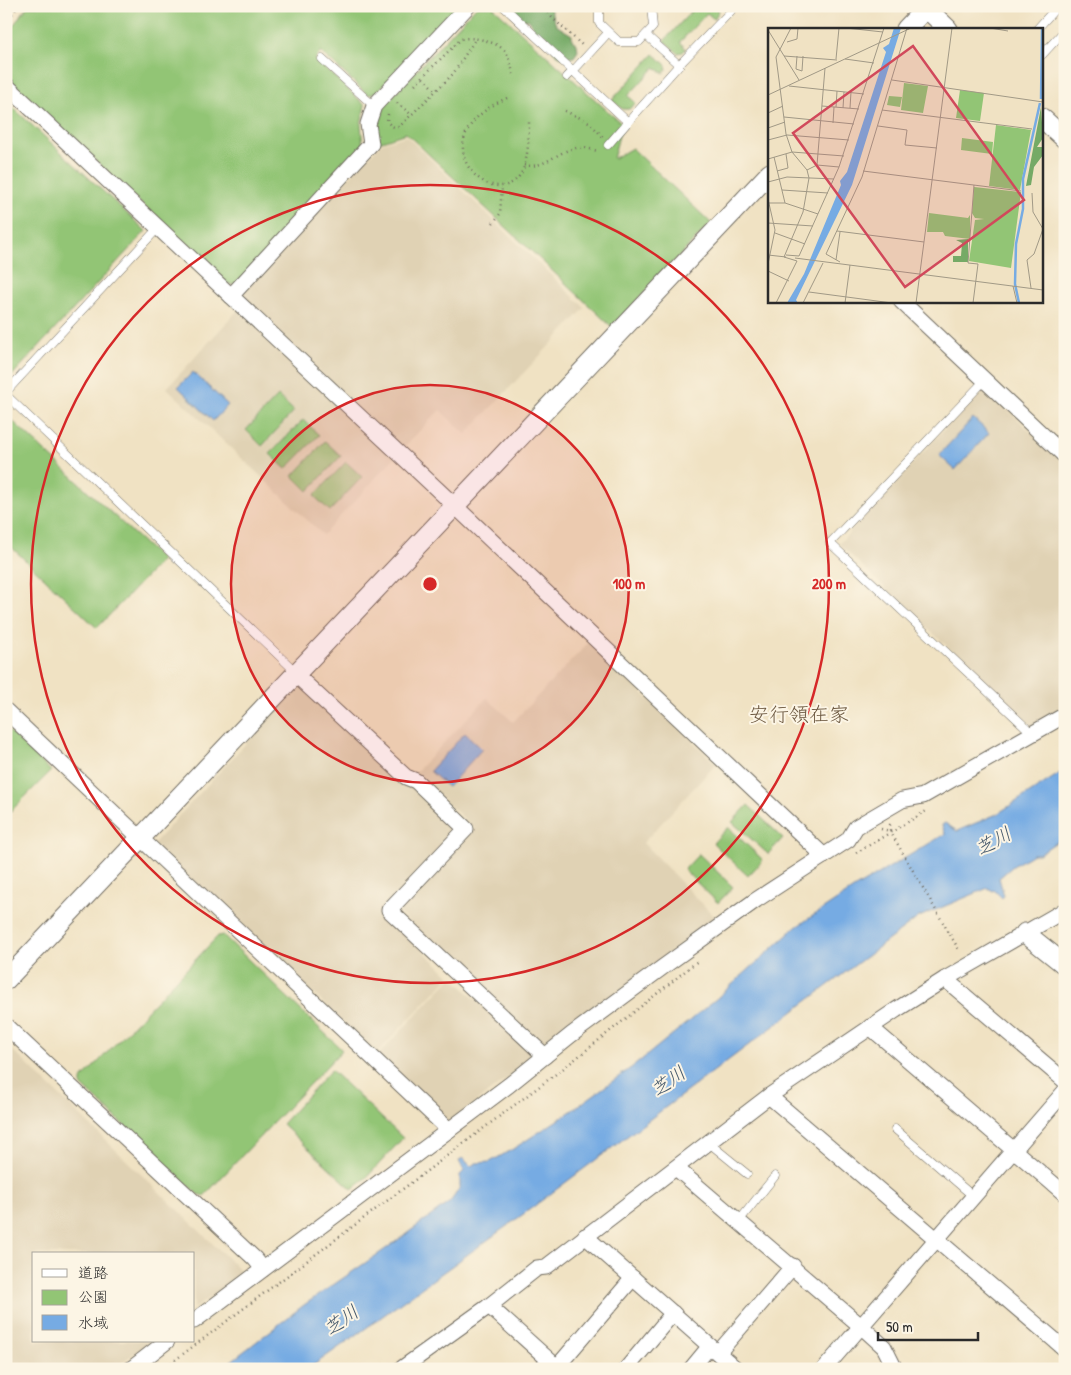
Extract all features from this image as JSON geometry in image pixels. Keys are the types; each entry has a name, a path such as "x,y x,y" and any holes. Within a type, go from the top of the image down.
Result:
{"street":[{"path":"231,296 371,144 368,124 374,106 468,6"},
{"path":"907,28 926,7 947,28"},
{"path":"6,85 824,856"},
{"path":"1044,120 1065,139"},
{"path":"6,980 768,176"},
{"path":"902,302 1065,456"},
{"path":"296,673 406,777 416,780 466,829 389,910 545,1056"},
{"path":"6,711 449,1130"},
{"path":"195,1320 686,950 756,900 848,840 856,826 902,800 923,796 1065,716"},
{"path":"401,1369 489,1306 537,1268 546,1267 769,1096 870,1027 945,979 1065,910"},
{"path":"1025,933 1065,964"},
{"path":"945,979 1065,1081"},
{"path":"6,1026 255,1259 263,1269"},
{"path":"870,1027 1065,1194"},
{"path":"824,1369 1065,1091"},
{"path":"769,1096 1065,1348"},
{"path":"676,1168 793,1266 862,1327 884,1348 895,1369"},
{"path":"585,1236 736,1369"},
{"path":"691,1369 714,1350 793,1266"},
{"path":"489,1306 558,1368 634,1278"},
{"path":"626,1369 673,1313"},
{"path":"131,1369 166,1342"}],"lane":[{"path":"503,6 570,74 628,122"},
{"path":"599,6 599,23 618,42 639,42 646,35 653,27 651,6"},
{"path":"608,145 679,65 731,11 730,6"},
{"path":"1037,28 1056,8"},
{"path":"1044,53 1065,30"},
{"path":"570,74 608,32"},
{"path":"646,35 679,65"},
{"path":"322,59 374,106"},
{"path":"158,228 6,394 296,673"},
{"path":"985,380 830,543 1033,734"},
{"path":"895,1129 974,1197"},
{"path":"709,1143 748,1174"},
{"path":"739,1221 776,1176"}],"path":[{"path":"6,22 18,6"},
{"path":"553,6 547,13 589,52"},
{"path":"409,90 461,39 470,37 503,49 508,56 514,78"},
{"path":"403,97 387,115 387,121 392,126 399,127 453,74 476,38"},
{"path":"422,78 436,91"},
{"path":"507,98 483,110 466,131 463,139 464,156 471,170 484,182 492,185 502,186 518,178 524,165 529,136 529,122"},
{"path":"397,103 412,115"},
{"path":"524,165 538,166 573,148 582,147 599,151 608,145 589,122 565,111"},
{"path":"493,223 500,214 502,186"},
{"path":"852,856 890,831 932,808"},
{"path":"890,831 959,950"},
{"path":"163,1369 564,1068 701,958"}],"shaded area":[{"path":"406,136 585,308 466,434 440,410 402,449 238,295 382,143"},
{"path":"238,310 394,458 323,535 167,388"},
{"path":"980,390 989,392 1065,464 1065,706 1031,726 839,544"},
{"path":"589,642 716,764 643,843 715,917 547,1048 398,912 399,906 474,828 415,773 487,698 513,722"},
{"path":"297,688 303,688 459,829 381,911 450,976 377,1053 153,844"},
{"path":"452,977 536,1057 449,1122 379,1054"},
{"path":"6,1044 243,1273 195,1308 195,1252 32,1252 32,1342 150,1342 113,1369 6,1369"}],"green space":[{"path":"28,6 458,6 377,92 368,95 321,52 315,59 365,105 361,124 363,147 238,286 225,283 6,76 6,35"},
{"path":"477,6 492,6 622,124 613,159 632,148 711,223 612,327 406,133 379,142 374,116"},
{"path":"513,6 551,6 556,25 572,35 572,40 577,44 578,51 574,57 567,58 558,55 552,48 547,36 536,33 529,20 522,19"},
{"path":"696,6 717,6 719,11 714,19 707,13 680,42 686,49 678,53 664,41"},
{"path":"654,54 666,65 667,70 663,73 655,67 628,96 636,103 629,109 622,109 612,100"},
{"path":"6,101 146,231 6,382"},
{"path":"278,396 294,411 262,446 246,430"},
{"path":"6,415 162,560 97,628 6,542"},
{"path":"303,420 319,435 286,469 270,454"},
{"path":"325,441 341,456 308,491 293,476"},
{"path":"346,462 362,477 330,511 314,496"},
{"path":"6,728 51,771 6,816"},
{"path":"748,805 783,838 768,854 732,822"},
{"path":"728,827 763,860 748,876 713,843"},
{"path":"699,854 733,887 718,903 684,870"},
{"path":"223,935 342,1050 204,1196 197,1194 81,1085 81,1080 218,936"},
{"path":"331,1070 403,1138 367,1177 352,1189 282,1124"}],"water":[{"path":"193,372 228,405 213,421 178,387"},
{"path":"973,418 989,433 955,470 939,455"},
{"path":"465,733 482,749 448,787 430,771"},
{"name":"芝川","path":"1065,770 1065,836 1039,854 1033,854 1013,866 999,878 1004,896 1002,898 994,890 988,888 919,917 529,1210 308,1369 221,1369 304,1305 450,1202 460,1188 460,1175 464,1171 459,1161 462,1158 471,1166 476,1163 490,1162 567,1114 635,1065 716,999 796,927 855,888 945,834 942,825 945,823 957,831 997,814"}],"district":[{"name":"安行領在家","path":"799,714"}]}
